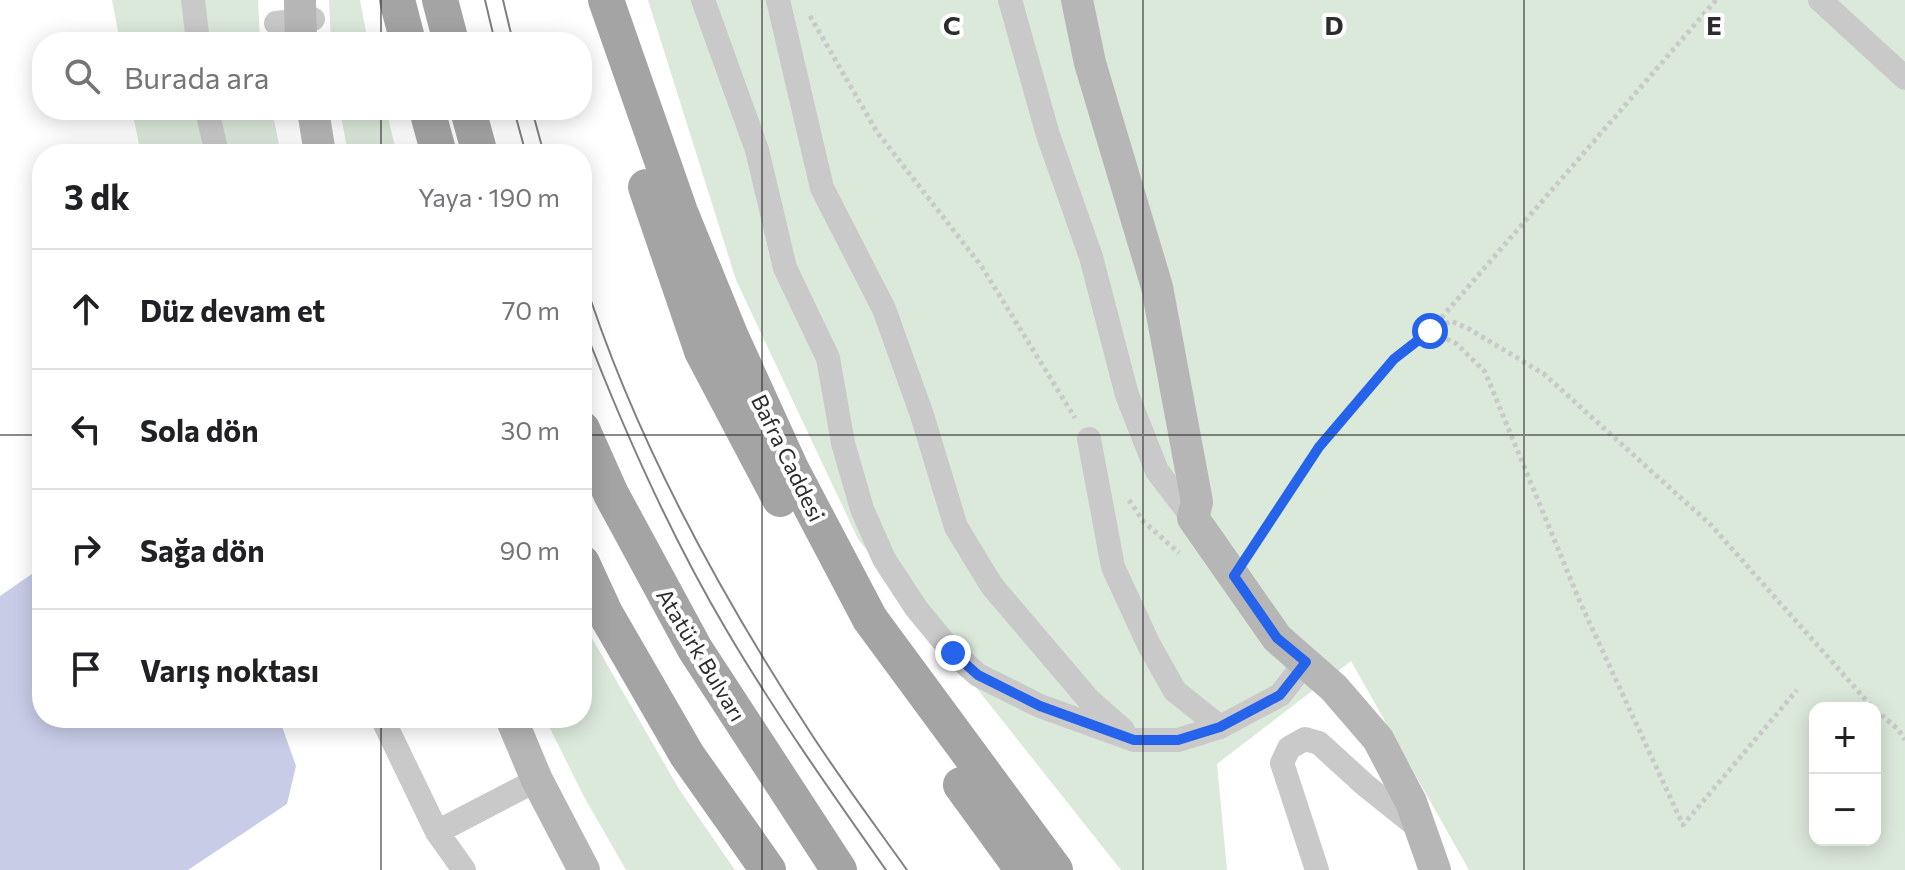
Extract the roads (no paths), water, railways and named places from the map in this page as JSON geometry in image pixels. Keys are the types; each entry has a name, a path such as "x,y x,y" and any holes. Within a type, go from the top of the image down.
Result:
{"main road":[{"path":"397,0 405,32"},
{"path":"440,0 448,32"},
{"name":"Bafra Caddesi","path":"582,0 702,351 846,624 1023,870"},
{"name":"Bafra Caddesi","path":"606,0 680,212 731,337 791,469 870,619 1055,870"},
{"path":"430,120 436,144"},
{"path":"471,120 477,144"},
{"name":"Atatürk Bulvarı","path":"592,451 611,494 695,649 839,870"},
{"path":"592,585 605,613 687,755 768,870"}],"street":[{"path":"193,0 197,32"},
{"path":"703,0 757,150 785,268 828,358 847,456 862,509 884,559 916,608 953,653 978,675 1040,706 1134,740 1178,740 1220,727 1280,695 1306,662"},
{"path":"778,0 822,188 884,309 922,415 956,527 992,586 1089,700 1134,740"},
{"path":"1010,0 1048,135 1091,257 1127,395 1157,471 1277,638 1334,688 1378,739 1411,802 1435,870"},
{"path":"1077,0 1090,63 1157,287 1197,502 1193,518"},
{"path":"1820,0 1905,78"},
{"path":"209,120 215,144"},
{"path":"315,120 318,144"},
{"path":"1089,439 1113,567 1149,645 1175,691 1220,727"},
{"path":"387,728 437,832 464,870"},
{"path":"515,728 537,780 584,870"},
{"path":"1317,870 1282,763 1289,748 1305,739 1319,743 1420,829"},
{"path":"437,832 537,780"}],"water":[{"path":"32,574 32,728 283,728 296,766 287,804 188,870 0,870 0,596"}],"tram line":[{"path":"485,0 493,32"},
{"path":"503,0 511,32"},
{"path":"517,120 523,144"},
{"path":"535,120 541,144"},
{"path":"592,302 626,394 681,512 712,569 812,735 907,870"},
{"path":"592,347 648,480 706,594 784,723 886,870"}]}
